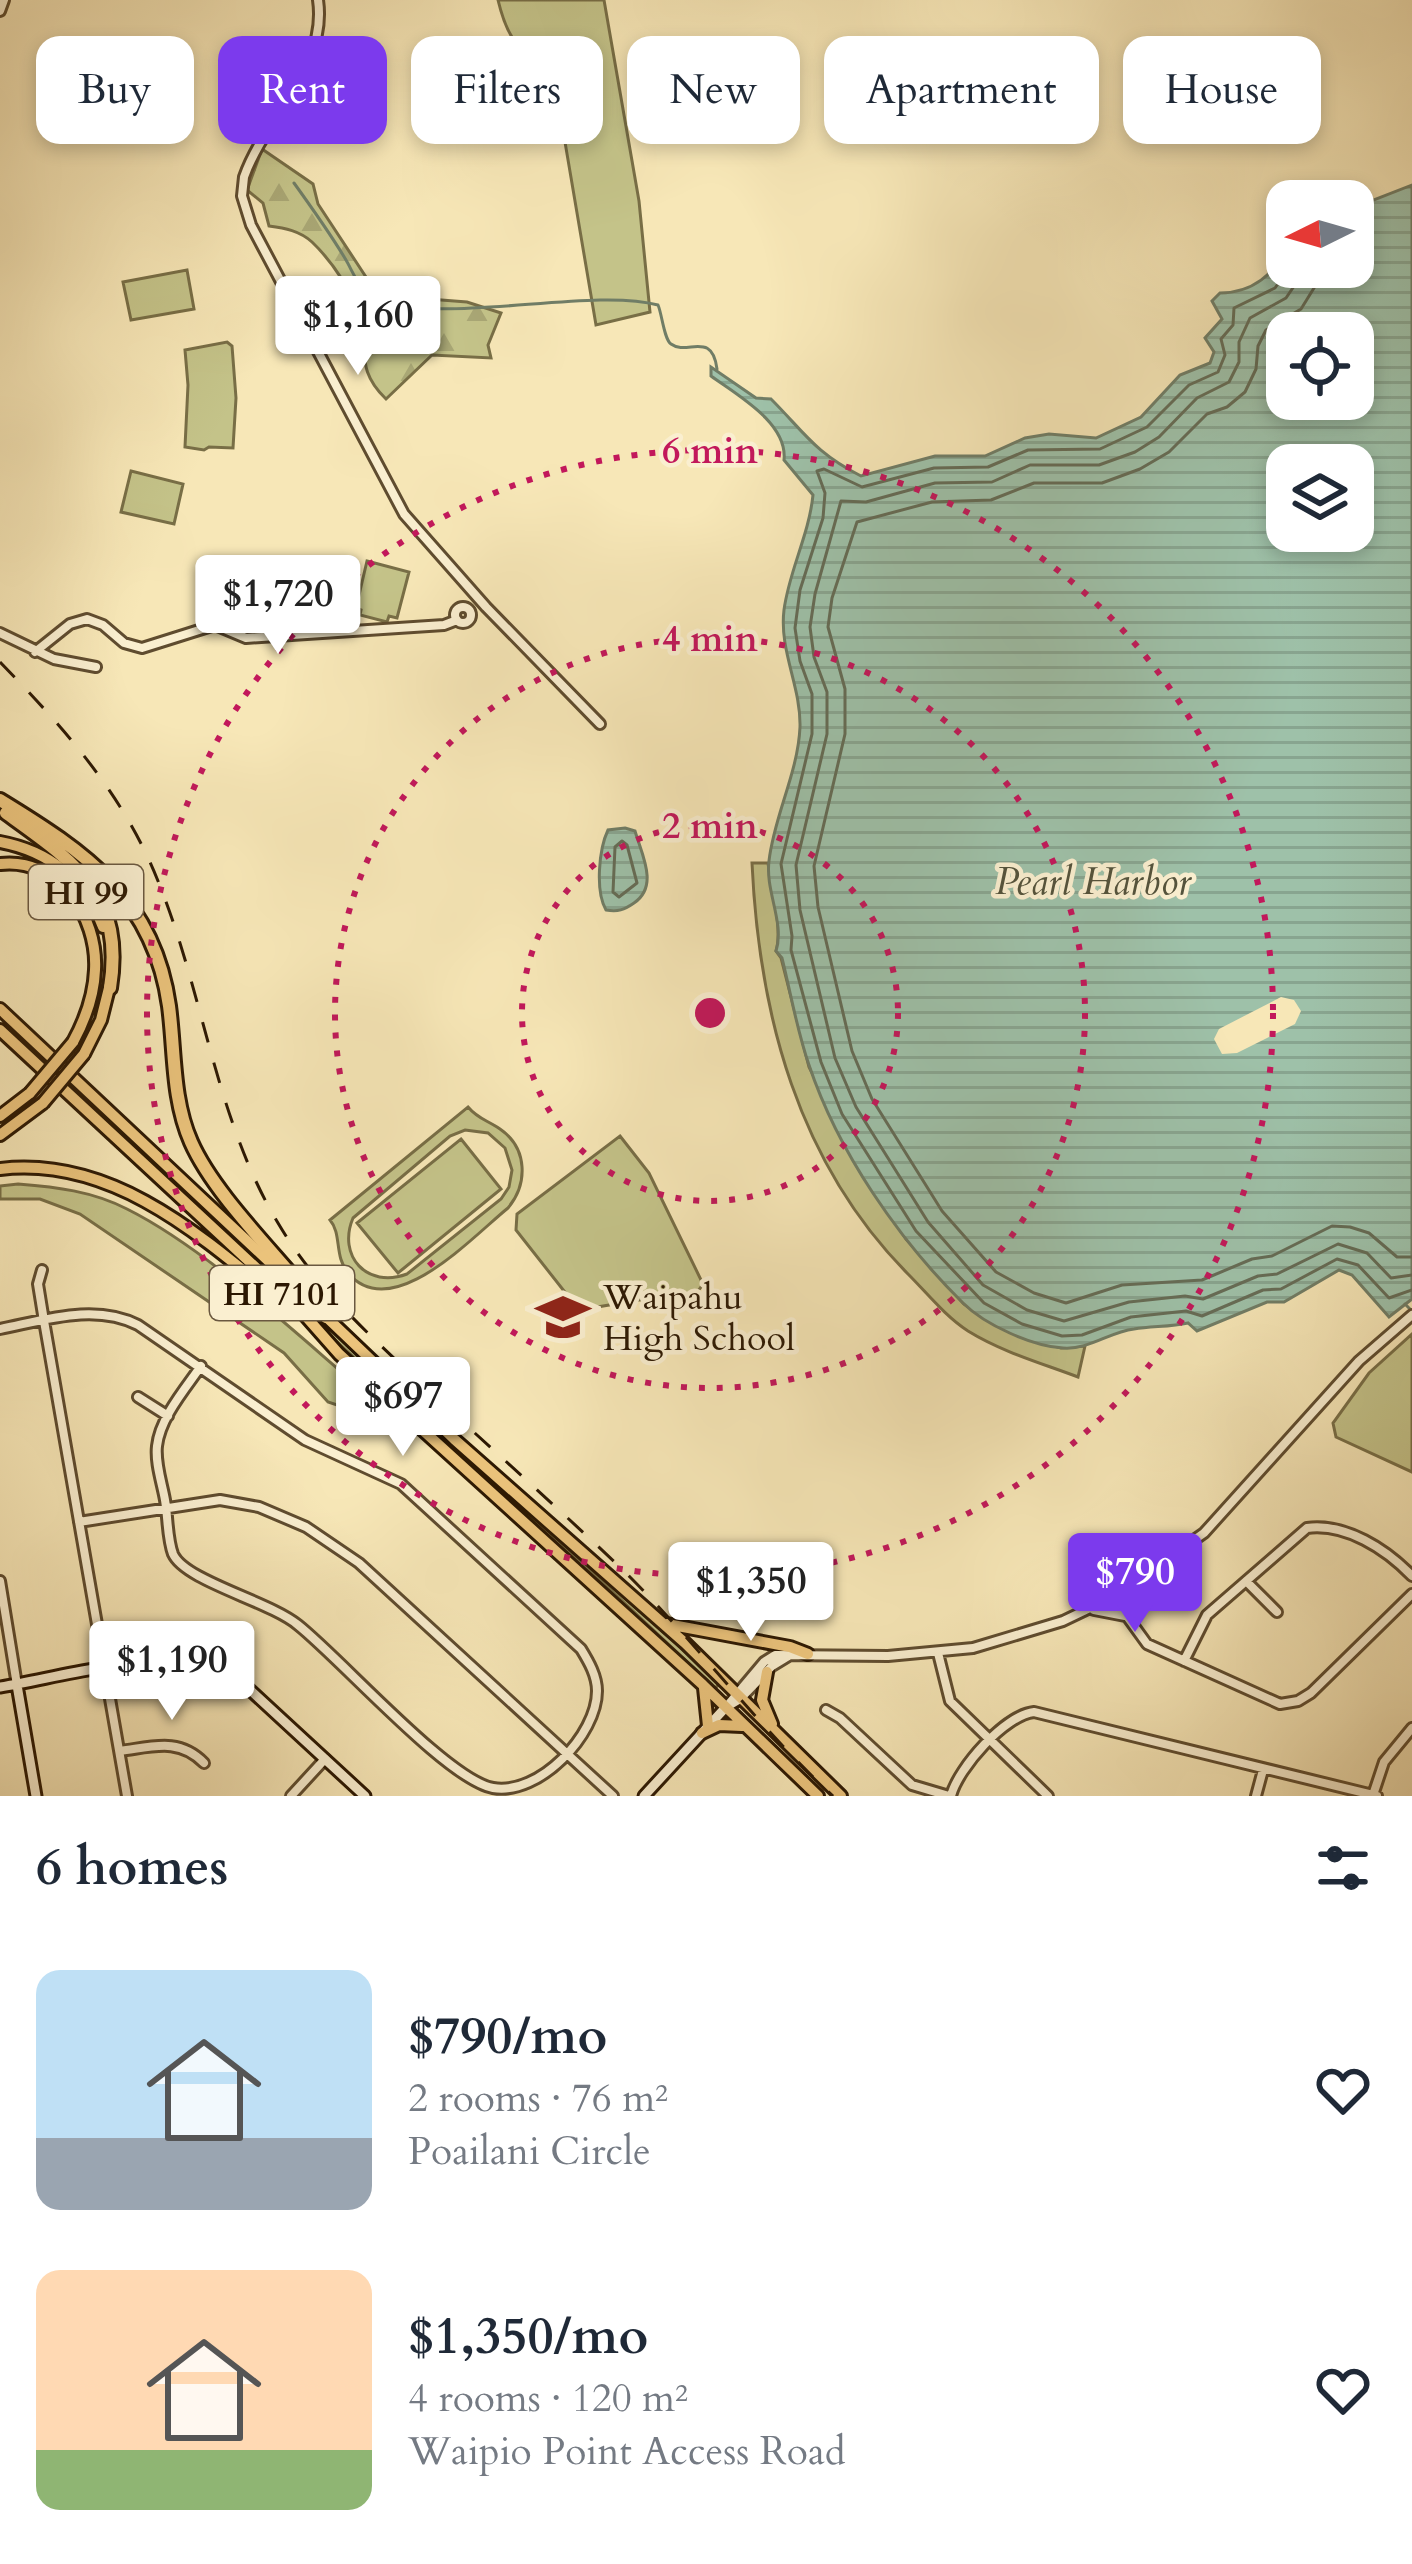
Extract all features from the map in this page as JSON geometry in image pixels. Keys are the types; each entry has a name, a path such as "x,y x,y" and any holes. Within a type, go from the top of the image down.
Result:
{"highway":[{"path":"0,804 70,859 95,890 110,925 110,988"},
{"path":"0,804 79,850 110,879 136,916 164,980 177,1091 191,1143 211,1176 326,1317"}],"main road":[{"name":"HI 99","path":"0,842 42,855 86,892 106,937 110,988 84,1054 43,1103 0,1135"},
{"path":"0,864 22,863 52,876 72,896 86,919 95,973 89,1004 73,1042 30,1093 0,1116"},
{"path":"0,997 53,1060"},
{"name":"HI 7101","path":"0,1009 454,1439 738,1695 841,1796"},
{"name":"HI 7101","path":"0,1030 293,1303 339,1354 818,1796"},
{"path":"0,1169 72,1172 133,1194 223,1255 339,1354"},
{"path":"658,1622 808,1654"},
{"path":"767,1672 762,1700 779,1737"},
{"path":"703,1685 705,1729 725,1724 750,1730"}],"street":[{"path":"0,11 4,0"},
{"path":"321,1 311,58 244,177 242,196 251,225 404,514 600,724"},
{"path":"34,652 70,624 87,620 103,625 124,643 142,648 215,625 246,638 444,625 457,620"},
{"path":"0,633 34,652 95,667"},
{"path":"42,1270 38,1284 127,1796"},
{"path":"0,1329 86,1314 124,1318 201,1366 305,1440 401,1484 581,1649 594,1673 595,1708 583,1734 540,1778 516,1788 495,1789 467,1779 286,1616 184,1568 172,1550 157,1447 168,1416 201,1366"},
{"path":"644,1796 768,1659 791,1654 938,1653 1005,1640 1090,1609 1135,1585 1230,1507 1328,1395 1412,1315"},
{"path":"138,1397 168,1416"},
{"path":"79,1522 204,1501 238,1502 306,1526 358,1563 613,1796"},
{"path":"1184,1661 1207,1615 1295,1535 1313,1526 1383,1548 1412,1576"},
{"path":"0,1581 36,1796"},
{"path":"1246,1581 1277,1612"},
{"path":"1125,1616 1135,1585"},
{"path":"1113,1597 1148,1644 1272,1702 1298,1701 1312,1693 1412,1594"},
{"path":"1090,1609 1125,1616"},
{"path":"938,1653 950,1702 1048,1796"},
{"path":"738,1695 791,1654"},
{"path":"0,1688 164,1662 216,1670 249,1689 365,1796"},
{"path":"826,1710 912,1785 950,1796 960,1773 1016,1717 1045,1712 1375,1796 1384,1762 1412,1728"},
{"path":"120,1751 174,1744 192,1751 204,1763"},
{"path":"291,1796 325,1759"},
{"path":"1256,1796 1263,1770"}],"green space":[{"path":"498,0 604,0 639,201 650,312 596,325 565,144 603,144 603,36 512,36"},
{"path":"262,149 313,184 318,204 366,277 390,296 467,302 501,313 488,345 491,358 432,355 386,399 368,372 359,312 342,279 307,238 269,226 263,203 247,190"},
{"path":"187,270 194,309 131,320 123,282"},
{"path":"227,342 232,346 236,398 233,448 185,447 185,350"},
{"path":"131,471 183,484 174,524 121,512"},
{"path":"367,561 409,572 397,618 389,616 387,622 360,615 356,608"},
{"path":"752,863 768,863 777,920 776,951 809,1067 865,1177 906,1239 964,1304 1017,1335 1061,1348 1085,1346 1078,1377 1008,1351 960,1325 870,1231 838,1184 791,1084 775,1031 756,920"},
{"path":"468,1107 509,1137 520,1156 522,1177 508,1208 453,1255 408,1283 386,1289 366,1286 348,1273 330,1220","holes":["465,1130 488,1133 505,1148 512,1170 501,1199 407,1274 379,1277 359,1266 349,1245 353,1218 450,1136"]},
{"path":"91,1109 720,1684 715,1688 511,1503"},
{"path":"620,1136 649,1173 703,1284 693,1298 639,1300 579,1310 516,1230 517,1214"},
{"path":"461,1139 501,1189 398,1273 357,1223"},
{"path":"18,1184 101,1198 159,1227 224,1272 378,1403 343,1407 328,1402 284,1353 80,1214 40,1199 0,1199 0,1186"},
{"path":"1412,1334 1412,1472 1336,1437 1333,1423 1369,1373"}],"water":[{"name":"Pearl Harbor","path":"1412,185 1412,1299 1389,1317 1352,1275 1339,1270 1284,1302 1267,1302 1197,1331 1188,1323 1125,1331 1072,1348 1051,1346 996,1326 972,1311 939,1278 894,1223 854,1162 809,1065 782,958 776,951 778,929 769,872 800,727 784,610 813,495 784,460 770,422 711,376 711,367 756,398 771,399 821,450 861,476 935,456 985,456 1025,438 1049,434 1096,438 1141,417 1180,375 1210,363 1214,352 1205,338 1222,319 1212,301 1220,293 1242,290 1266,275 1266,288 1374,288 1374,200"},
{"path":"608,830 635,831 646,888 627,907 606,910 599,881 602,848"}],"pier":[{"path":"1281,997 1294,1000 1301,1011 1295,1024 1237,1053 1222,1054 1214,1039 1219,1029"}],"waterway":[{"path":"294,183 360,284 390,303 462,309 589,300 658,305 671,344 710,350 717,369"},
{"path":"1405,1304 1412,1311"}],"railway":[{"path":"0,662 90,764 144,850 174,924 239,1141 278,1223 308,1266 378,1343 623,1570 833,1796"}],"place":[{"name":"Waipahu High School","path":"563,1317"}]}
